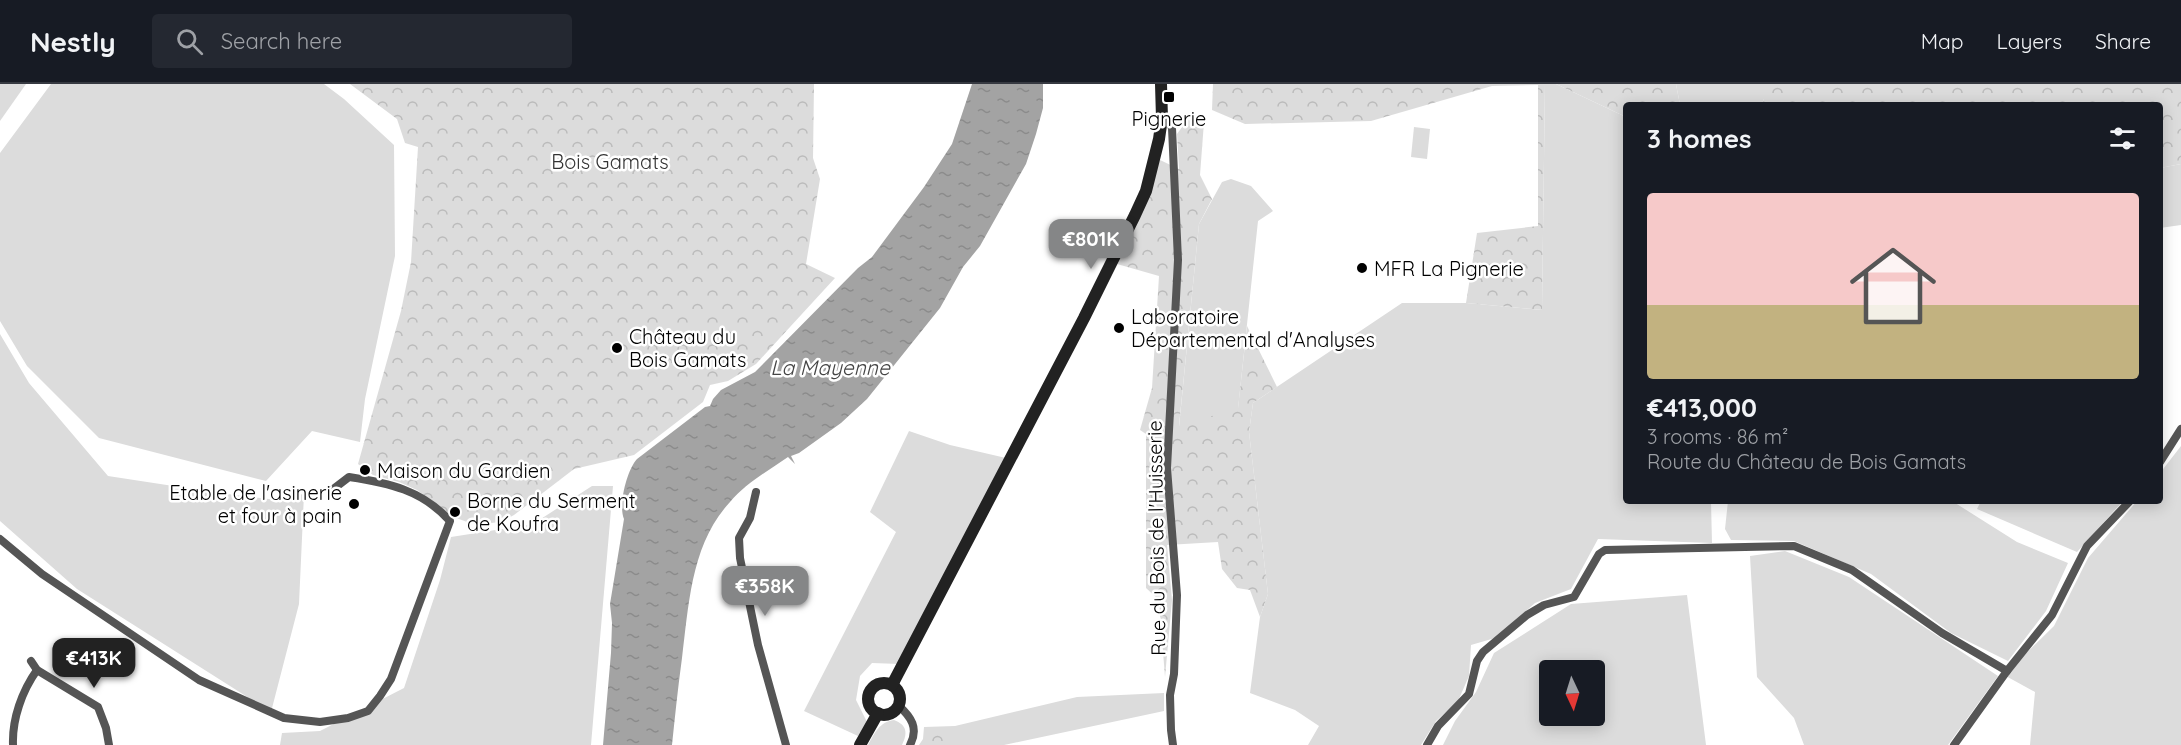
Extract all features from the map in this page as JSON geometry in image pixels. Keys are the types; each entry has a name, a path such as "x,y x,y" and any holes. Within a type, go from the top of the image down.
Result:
{"main road":[{"path":"892,685 1084,318 1135,215 1153,167 1162,118 1161,84"},
{"path":"888,683 899,692 898,705 888,714 878,713 868,702 870,692 878,684 888,683"},
{"path":"860,745 878,713"}],"street":[{"name":"Rue du Bois de l'Huisserie","path":"1162,118 1172,128 1178,260 1167,468 1177,595 1174,674 1170,695 1173,745"},
{"path":"2163,457 2181,429"},
{"path":"0,539 42,574 199,680 284,718 320,722 348,718 368,711 391,679 450,521 441,511 414,492 381,481 349,477 332,490"},
{"path":"756,492 750,518 739,538 740,558 758,645 786,745"},
{"path":"1954,745 2007,671 2052,615 2087,546 2127,504"},
{"path":"1427,745 1438,726 1469,694 1477,661 1483,652 1544,605 1574,597 1599,554 1605,550 1794,546 1852,570 1942,633 2007,671"},
{"path":"31,661 37,670 98,707 106,728 109,745"},
{"path":"13,745 15,720 26,685 37,670"},
{"path":"898,705 914,725 914,739 910,745"}],"green space":[{"path":"0,84 26,84 0,121"},
{"path":"51,84 324,84 344,99 394,145 395,256 365,399 360,442 312,431 266,481 99,438 27,366 0,321 0,153"},
{"name":"Bois Gamats","path":"350,84 814,84 813,158 820,179 806,264 835,278 756,364 728,381 710,385 703,402 634,455 574,469 514,515 501,522 480,524 451,516 417,490 373,475 358,464 401,311 411,262 418,147 405,143 397,119"},
{"path":"1213,84 1545,84 1542,310 1466,303 1477,233 1538,226 1538,85 1492,86 1371,121 1245,124 1212,110"},
{"path":"1545,84 1556,84 1623,116 1623,504 1711,504 1712,543 1598,539 1571,589 1535,603 1495,638 1471,645 1469,676 1458,701 1436,721 1421,745 1308,745 1319,726 1295,710 1250,693 1260,617 1268,594 1249,432 1253,403 1402,303 1466,303 1542,310"},
{"path":"1556,84 1676,84 1679,102 1623,102 1623,116"},
{"path":"1676,84 1764,84 1762,102 1679,102"},
{"path":"1764,84 2181,84 2181,164 2163,167 2163,102 1762,102"},
{"path":"1187,120 1204,122 1200,175 1212,199 1199,224 1179,426 1238,408 1247,326 1277,387 1253,403 1249,432 1268,594 1260,617 1250,590 1237,588 1222,569 1218,542 1167,545 1172,600 1165,677 1159,600 1146,588 1146,434 1140,430 1152,388 1159,276 1117,264 1160,160 1179,169 1177,134"},
{"path":"1414,127 1430,129 1427,159 1411,157"},
{"path":"2181,164 2181,225 2163,228 2163,167"},
{"path":"1231,179 1251,186 1273,211 1258,221 1238,409 1179,427 1199,224 1222,182"},
{"path":"0,334 29,383 108,476 269,499 304,494 299,604 271,712 77,589 0,521"},
{"path":"909,431 950,445 1006,458 900,664 872,663 860,676 856,700 867,722 858,736 804,711 896,532 870,512"},
{"path":"2181,446 2181,745 2030,745 2035,692 2004,675 2054,626 2088,558 2134,504 2163,504 2163,469"},
{"path":"592,486 613,486 591,745 280,745 282,733 320,731 404,688 440,580 451,537 533,524"},
{"path":"1728,504 1957,504 2017,542 2068,563 2046,611 2008,661 1951,633 1871,574 1794,541 1731,540 1725,529"},
{"path":"1980,504 2120,504 2077,552 1977,509"},
{"path":"1785,551 1849,577 1998,676 1948,745 1804,745 1794,718 1757,677 1750,556"},
{"path":"1687,595 1706,745 1443,745 1455,721 1476,692 1494,653 1571,604"},
{"path":"1164,693 1164,711 1004,745 919,745 923,739 924,727 955,726 1077,697"},
{"path":"894,720 902,724 905,730 902,745 868,745 881,726"},
{"path":"947,728 950,745 923,745 926,732"}],"water":[{"name":"La Mayenne","path":"972,84 1043,84 1043,108 1026,164 980,246 963,267 940,308 867,399 841,423 799,453 791,456 795,464 788,457 750,483 736,495 717,519 707,536 690,596 672,745 603,745 611,653 610,604 624,519 623,497 633,464 705,407 710,406 721,390 755,372 858,268 872,257 924,187 952,144"}],"place":[{"name":"Pignerie","path":"1169,97"},
{"name":"MFR La Pignerie","path":"1362,268"},
{"name":"Laboratoire Départemental d'Analyses","path":"1119,328"},
{"name":"Château du Bois Gamats","path":"617,348"},
{"name":"Maison du Gardien","path":"365,470"},
{"name":"Etable de l'asinerie et four à pain","path":"354,504"},
{"name":"Borne du Serment de Koufra","path":"455,512"}]}
